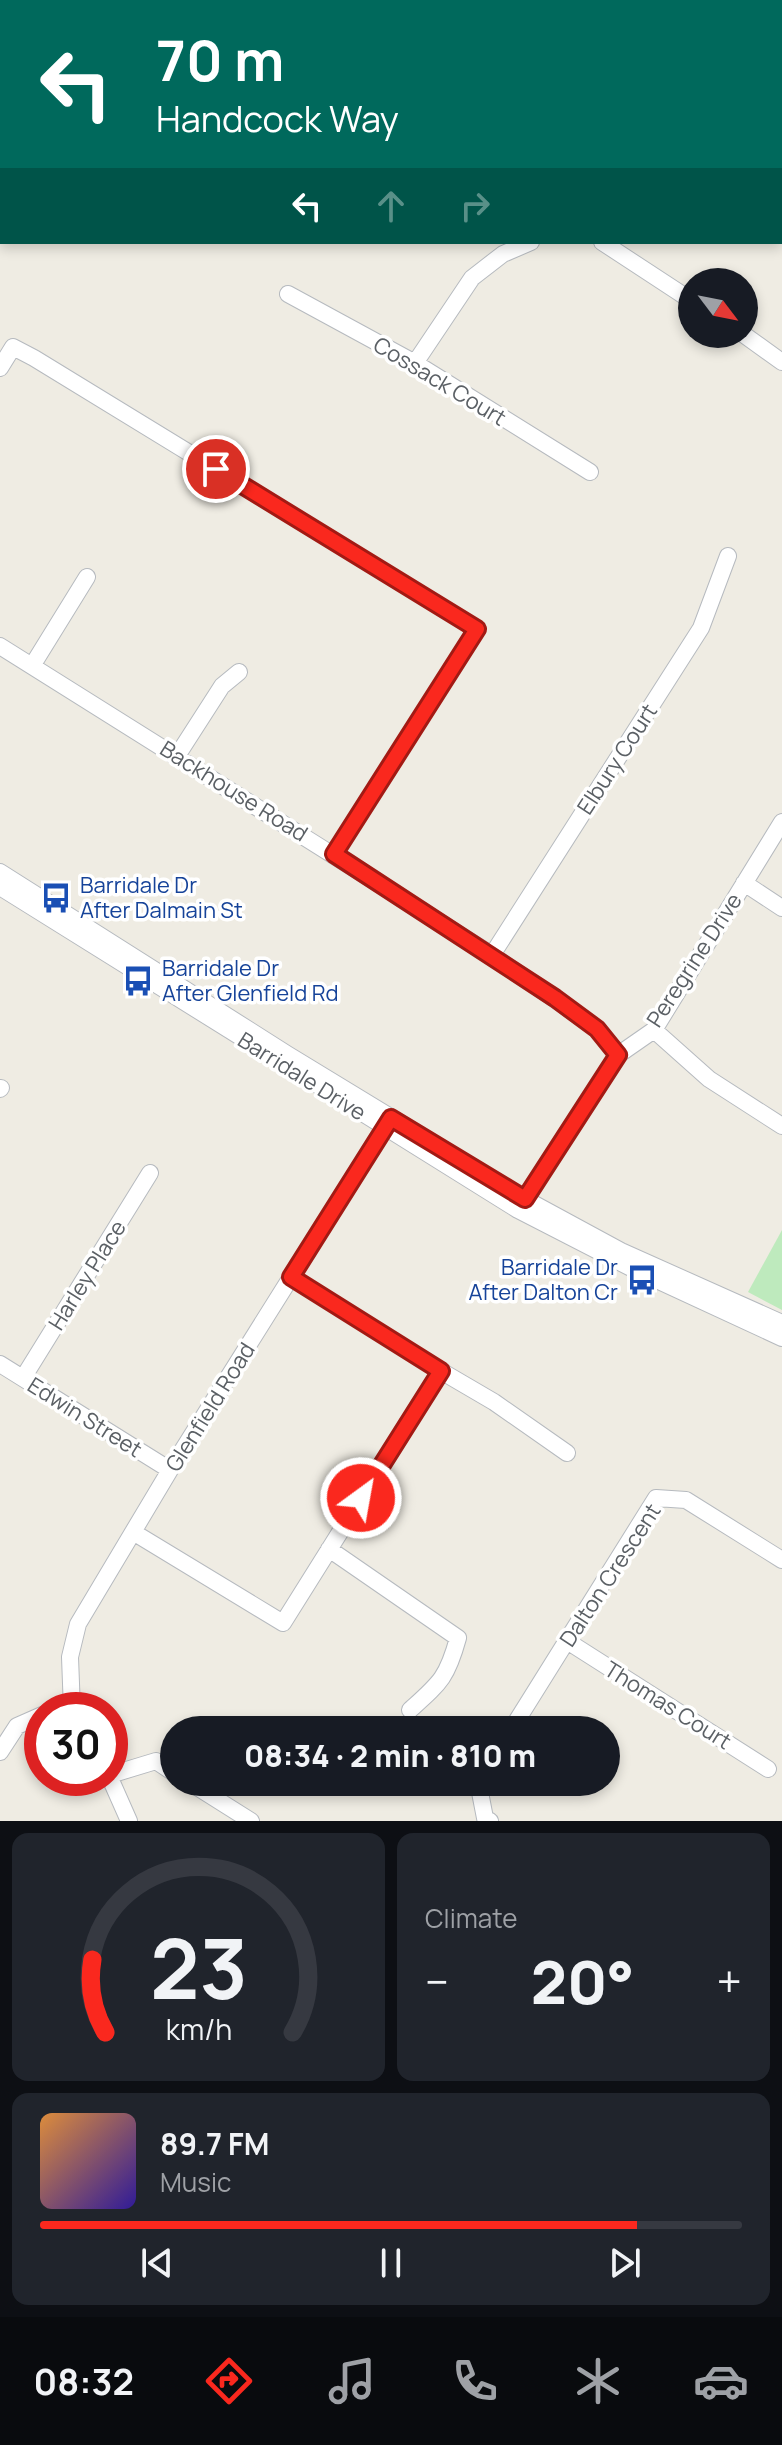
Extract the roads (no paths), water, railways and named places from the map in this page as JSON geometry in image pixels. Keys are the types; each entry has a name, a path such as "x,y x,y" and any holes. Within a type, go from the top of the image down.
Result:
{"street":[{"path":"415,363 472,278 503,254 526,244"},
{"path":"605,244 678,292"},
{"name":"Cossack Court","path":"288,294 415,363 590,472"},
{"path":"758,345 782,362"},
{"path":"0,368 13,347 34,358 477,629 334,854"},
{"name":"Elbury Court","path":"492,955 701,628 728,556"},
{"path":"32,666 87,577"},
{"name":"Backhouse Road","path":"0,646 492,955 597,1029 618,1055"},
{"path":"177,756 222,686 239,672"},
{"name":"Peregrine Drive","path":"521,1204 618,1055 654,1030 782,822"},
{"name":"Barridale Drive","path":"0,872 388,1123"},
{"path":"744,883 782,908"},
{"name":"Barridale Drive","path":"0,887 582,1244 782,1338"},
{"path":"654,1030 709,1079 782,1126"},
{"name":"Glenfield Road","path":"69,1692 70,1657 78,1624 170,1470 388,1123"},
{"name":"Harley Place","path":"23,1378 150,1173"},
{"name":"Barridale Drive","path":"521,1204 782,1323"},
{"path":"291,1277 494,1402 567,1453"},
{"name":"Edwin Street","path":"0,1364 170,1470"},
{"path":"133,1532 283,1623 441,1371"},
{"name":"Dalton Crescent","path":"520,1716 656,1498 686,1500 782,1560"},
{"path":"329,1549 458,1638 444,1677 410,1710"},
{"name":"Thomas Court","path":"567,1641 768,1769"},
{"path":"0,1752 17,1726 24,1723"},
{"path":"128,1770 156,1761 160,1764"},
{"path":"118,1796 129,1821"},
{"path":"211,1796 251,1821"},
{"path":"481,1796 485,1818 490,1821"}],"place":[{"name":"Barridale Dr After Dalmain St","path":"56,898"},
{"name":"Barridale Dr After Glenfield Rd","path":"138,981"},
{"name":"Barridale Dr After Dalton Cr","path":"642,1280"}]}
